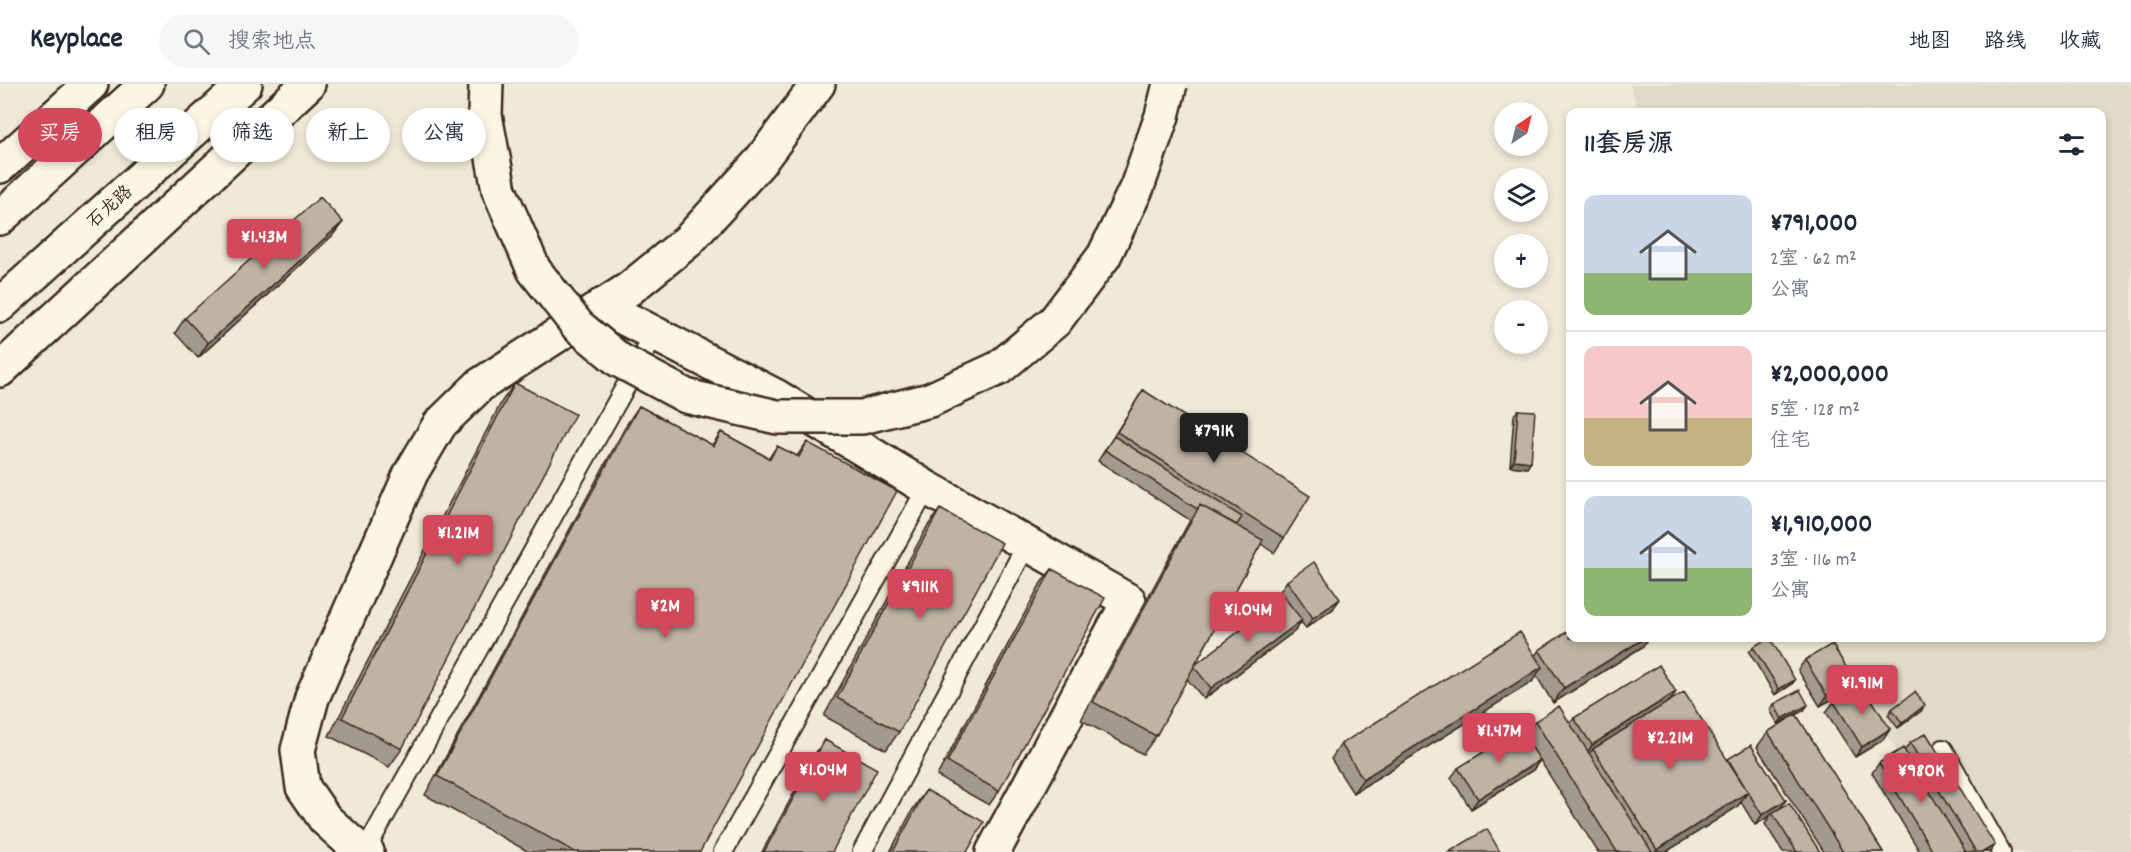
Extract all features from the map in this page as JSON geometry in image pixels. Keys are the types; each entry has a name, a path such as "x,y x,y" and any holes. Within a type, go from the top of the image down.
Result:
{"street":[{"path":"0,166 92,84"},
{"path":"0,218 147,84"},
{"name":"石龙路","path":"0,305 245,84"},
{"path":"0,370 308,84"},
{"path":"486,84 485,115 499,190 534,270 578,326 619,360 686,396 777,417 862,417 930,400 999,368 1055,321 1104,256 1137,187 1162,116 1170,84"},
{"path":"366,852 357,848 325,819 303,787 298,750 312,698 411,473 440,424 480,385 629,289 688,241 759,163 818,84"},
{"path":"602,306 777,397 927,488 1129,601 993,852"}],"lane":[{"path":"366,852 655,334"},
{"path":"723,852 927,488"},
{"path":"862,852 1028,544"},
{"path":"1943,749 2001,852"}],"shaded area":[{"path":"1630,84 2131,84 2131,852 1961,852 1829,642 2106,642 2106,108 1637,108"}],"building":[{"path":"320,197 343,222 208,343 185,318"},
{"path":"515,383 575,414 402,749 342,718"},
{"path":"1143,390 1310,496 1284,538 1117,432"},
{"path":"639,406 714,446 721,432 770,459 777,446 799,457 807,442 897,491 700,852 575,852 437,776"},
{"path":"1518,410 1535,411 1531,462 1514,460"},
{"path":"1114,436 1242,517 1237,525 1200,505 1197,509 1105,450"},
{"path":"1200,505 1263,540 1156,736 1093,702"},
{"path":"940,509 1002,543 899,732 837,698"},
{"path":"1314,562 1340,599 1313,618 1287,581"},
{"path":"1052,569 1105,598 999,791 947,762"},
{"path":"1284,597 1302,620 1211,688 1194,667 1195,665"},
{"path":"1520,632 1542,667 1363,779 1341,744"},
{"path":"1566,633 1566,642 1639,642 1564,688 1539,650"},
{"path":"1761,642 1772,642 1795,680 1779,689 1753,647"},
{"path":"1832,644 1854,680 1827,696 1805,660"},
{"path":"1659,665 1676,692 1592,745 1574,718"},
{"path":"1862,684 1890,729 1862,747 1834,702"},
{"path":"1800,690 1808,705 1782,719 1774,704"},
{"path":"1684,692 1748,792 1657,850 1593,749"},
{"path":"1915,692 1925,705 1902,723 1892,709"},
{"path":"1559,706 1652,852 1617,852 1535,721"},
{"path":"1796,714 1883,852 1843,852 1768,732"},
{"path":"1520,729 1540,760 1478,799 1458,768"},
{"path":"1926,733 1995,845 1983,852 1976,852 1910,743"},
{"path":"825,740 877,769 832,852 764,852"},
{"path":"1751,745 1786,800 1762,815 1728,759"},
{"path":"1903,748 1966,852 1933,852 1879,763"},
{"path":"926,790 984,822 967,852 893,852"},
{"path":"1789,803 1820,852 1797,852 1772,813"},
{"path":"1487,829 1500,852 1449,852"}]}
